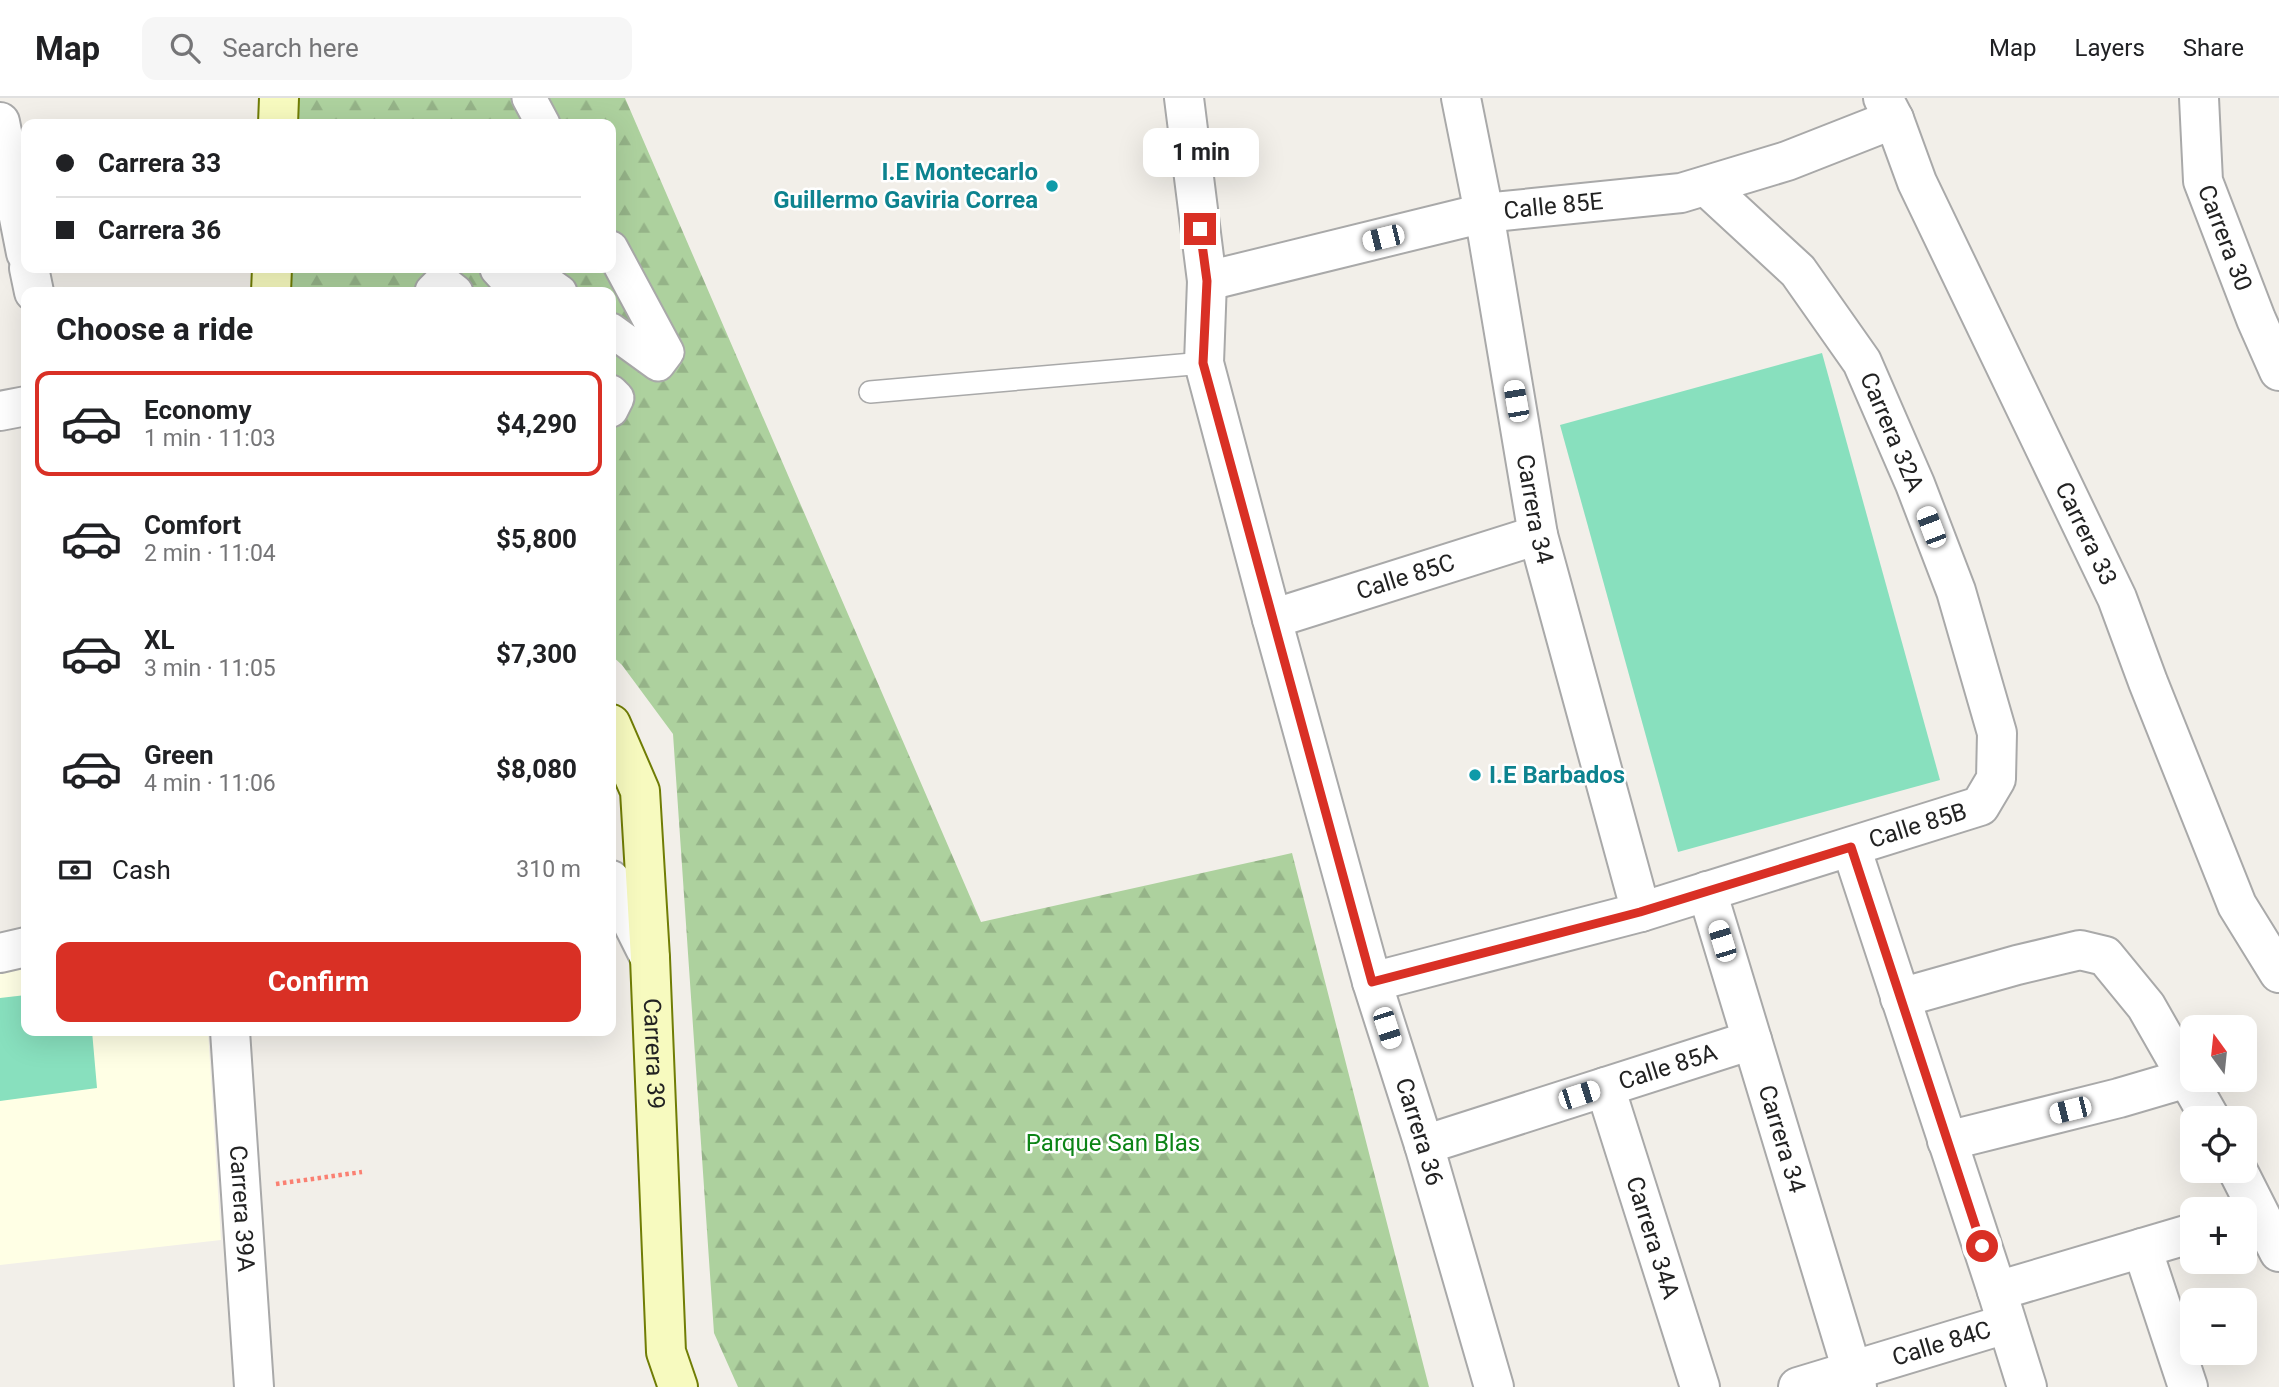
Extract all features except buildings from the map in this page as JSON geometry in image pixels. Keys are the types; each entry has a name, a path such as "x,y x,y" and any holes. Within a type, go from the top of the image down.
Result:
{"main road":[{"path":"278,119 279,98"},
{"name":"Carrera 39","path":"616,736 640,791 650,958 666,1352 678,1387"}],"street":[{"path":"529,98 540,119"},
{"name":"Carrera 36","path":"1184,98 1207,281 1203,363 1372,982 1424,1145 1494,1387"},
{"name":"Carrera 34","path":"1461,98 1484,213 1538,535 1640,912"},
{"name":"Carrera 30","path":"2199,98 2203,181 2279,371"},
{"name":"Calle 85E","path":"1207,281 1484,213 1681,193 1787,162 1889,109"},
{"name":"Carrera 33","path":"1889,109 1917,182 2117,598 2237,905 2279,973"},
{"path":"0,122 21,228"},
{"name":"Carrera 32A","path":"1706,186 1798,271 1862,362 1915,484 1956,591 1997,733 1996,779 1980,806"},
{"path":"616,257 667,352 658,364 616,334"},
{"path":"500,273 513,287"},
{"path":"533,273 553,287"},
{"path":"0,411 21,407"},
{"name":"Calle 85C","path":"1272,619 1538,535"},
{"name":"Calle 85B","path":"1372,982 1640,912 1980,806"},
{"path":"1851,847 2027,1387"},
{"path":"616,890 650,958"},
{"name":"Carrera 34","path":"1707,891 1854,1379"},
{"path":"0,953 21,948"},
{"path":"1900,998 2080,950 2105,956 2146,1006 2180,1066"},
{"name":"Carrera 39A","path":"230,1036 254,1387"},
{"name":"Calle 85A","path":"1424,1145 1752,1040"},
{"path":"1947,1141 2180,1080"},
{"name":"Carrera 34A","path":"1605,1087 1700,1387"},
{"path":"2257,1221 2279,1252"},
{"name":"Calle 84C","path":"1798,1387 1854,1379 2002,1308 2142,1248 2180,1237"},
{"path":"2142,1248 2188,1387"}],"lane":[{"path":"870,392 1203,363"}],"path":[{"path":"242,1189 362,1172"}],"shaded area":[{"path":"21,958 21,1036 208,1036 221,1240 0,1265 0,962"}],"green space":[{"name":"Parque San Blas","path":"298,98 625,98 981,922 1292,853 1429,1387 738,1387 714,1333 673,734 616,660 616,287 289,287 290,273 616,273 616,119 297,119"},
{"path":"1822,353 1940,780 1678,852 1560,425"},
{"path":"21,996 21,1036 92,1036 97,1088 0,1101 0,998"}],"place":[{"name":"I.E Montecarlo Guillermo Gaviria Correa","path":"1052,186"},
{"name":"I.E Barbados","path":"1475,775"}],"route":[{"path":"1200,229 1207,281 1203,363 1372,982 1640,912 1851,847 1982,1246"}]}
